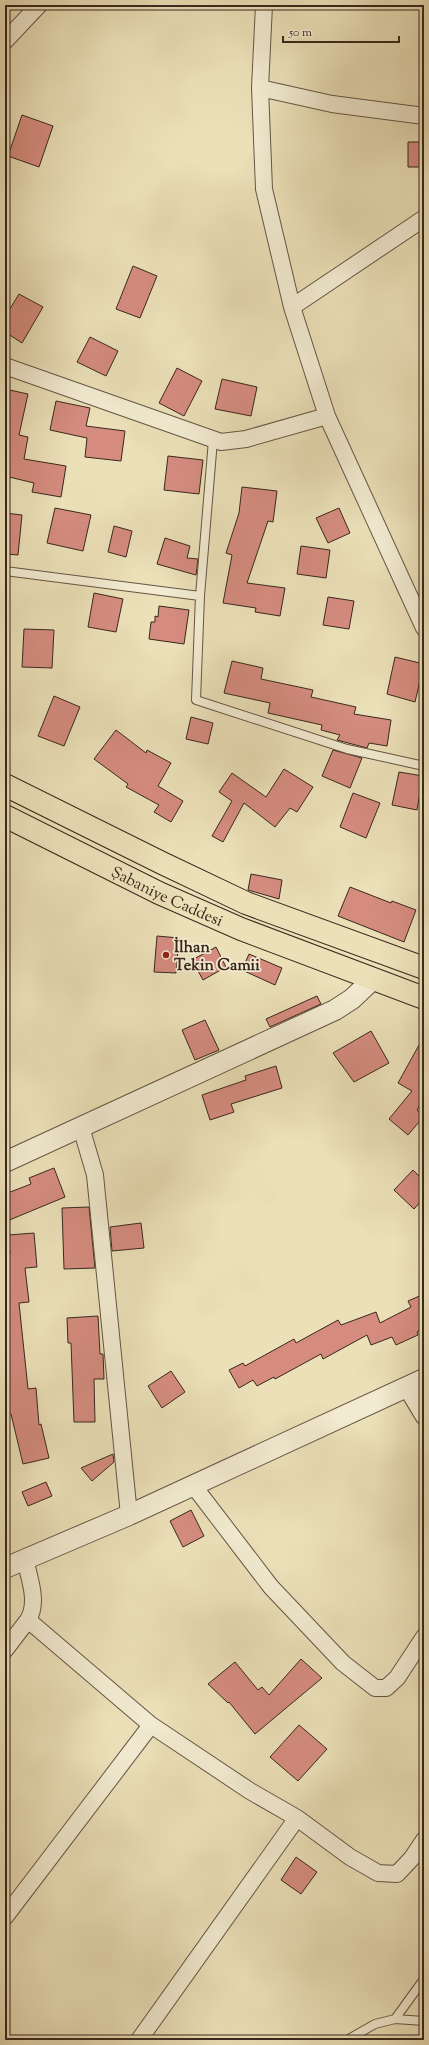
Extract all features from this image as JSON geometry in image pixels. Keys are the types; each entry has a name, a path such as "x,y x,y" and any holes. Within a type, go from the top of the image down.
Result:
{"highway":[{"path":"5,785 246,903 424,968"},
{"name":"Şabaniye Caddesi","path":"5,816 159,893 241,929 424,998"}],"street":[{"path":"5,41 39,5"},
{"path":"264,5 260,88 264,189 292,307 327,416 424,628"},
{"path":"260,88 332,104 424,116"},
{"path":"292,307 423,219"},
{"path":"5,366 221,442 246,439 327,416"},
{"path":"5,1162 335,1010 352,999 373,979"},
{"path":"80,1127 95,1176 129,1515"},
{"path":"5,1568 129,1515 415,1383 424,1417"},
{"path":"193,1485 271,1587 342,1663 375,1688 386,1688 397,1678 424,1637"},
{"path":"5,1650 33,1612 34,1599 25,1559"},
{"path":"28,1620 151,1725 250,1791 297,1818 350,1857 378,1873 397,1874 412,1858 424,1840"},
{"path":"5,1916 151,1725"},
{"path":"139,2040 297,1818"}],"lane":[{"path":"213,440 200,596 196,700 347,748 424,766"},
{"path":"5,572 200,596"},
{"path":"395,2019 424,1979"},
{"path":"347,2040 375,2024 395,2019 424,2021"}],"building":[{"path":"22,115 53,126 39,167 8,156"},
{"path":"408,142 424,142 424,167 408,167"},
{"path":"133,266 157,276 140,318 116,309"},
{"path":"19,294 43,307 22,343 5,332 5,317"},
{"path":"90,337 118,351 106,376 77,362"},
{"path":"177,368 202,381 184,416 159,403"},
{"path":"222,379 257,387 251,416 215,409"},
{"path":"5,389 28,394 19,435 28,437 24,459 66,466 61,497 32,492 34,483 5,476"},
{"path":"56,401 90,408 86,426 125,431 121,461 85,457 87,438 50,430"},
{"path":"168,456 203,460 199,494 164,490"},
{"path":"242,487 277,491 273,522 268,521 247,583 285,588 280,616 255,612 256,608 223,603 232,555 226,553 239,513"},
{"path":"55,508 91,515 83,551 47,543"},
{"path":"339,508 350,533 328,543 316,518"},
{"path":"5,513 22,515 18,555 5,554"},
{"path":"114,526 132,531 126,557 108,552"},
{"path":"165,538 190,546 187,558 198,559 196,575 157,564"},
{"path":"301,546 330,550 326,578 297,574"},
{"path":"94,593 123,599 116,632 88,627"},
{"path":"328,597 354,601 349,629 323,625"},
{"path":"159,606 189,610 184,644 149,639 151,622 155,622 155,616 158,617"},
{"path":"24,629 54,630 52,668 22,667"},
{"path":"395,657 424,664 415,702 387,694"},
{"path":"232,661 263,668 261,679 313,690 311,697 356,707 354,714 391,720 387,746 369,743 367,748 337,740 340,735 321,730 322,725 268,713 270,703 224,693"},
{"path":"54,696 80,707 64,746 38,736"},
{"path":"191,717 213,723 208,744 186,739"},
{"path":"116,730 146,753 147,750 171,763 158,786 183,801 171,822 154,812 159,805 126,787 128,784 94,759"},
{"path":"333,750 362,758 350,788 322,776"},
{"path":"284,769 313,787 297,812 290,808 275,827 244,803 223,842 212,836 232,801 219,792 232,773 266,797"},
{"path":"399,772 423,776 417,810 392,805"},
{"path":"353,793 380,803 366,838 340,827"},
{"path":"251,874 282,880 279,899 248,890"},
{"path":"350,887 391,903 392,901 416,910 404,942 338,916"},
{"name":"İlhan Tekin Camii","path":"157,936 179,938 176,973 154,972"},
{"path":"216,947 226,967 203,980 192,960"},
{"path":"249,954 282,968 275,985 242,970"},
{"path":"317,996 321,1004 270,1027 266,1019"},
{"path":"205,1020 219,1050 195,1060 182,1030"},
{"path":"371,1031 389,1063 354,1082 333,1053"},
{"path":"424,1036 424,1098 417,1110 424,1116 408,1135 389,1119 412,1091 398,1083"},
{"path":"276,1066 282,1088 231,1104 234,1112 210,1120 202,1095 246,1080 245,1076"},
{"path":"54,1168 65,1197 7,1221 7,1219 5,1220 5,1194 31,1184 29,1178"},
{"path":"413,1170 424,1181 424,1198 414,1209 394,1190"},
{"path":"89,1207 95,1268 64,1269 62,1208"},
{"path":"141,1223 144,1248 112,1251 110,1227"},
{"path":"34,1233 37,1267 25,1268 29,1302 19,1303 28,1389 36,1388 39,1425 41,1424 49,1458 23,1464 11,1414 6,1415 5,1325 8,1325 5,1282 9,1281 6,1254 10,1254 8,1235"},
{"path":"424,1294 424,1335 421,1329 417,1332 418,1335 396,1345 392,1337 371,1345 367,1335 323,1359 321,1354 275,1379 274,1377 257,1386 253,1380 239,1388 229,1370 243,1363 245,1366 294,1339 296,1343 338,1320 341,1325 376,1312 380,1323 411,1307 408,1301"},
{"path":"98,1316 100,1354 103,1354 104,1379 94,1379 95,1422 74,1422 71,1343 68,1343 67,1318"},
{"path":"171,1371 185,1392 162,1408 148,1386"},
{"path":"113,1454 114,1462 92,1481 81,1468"},
{"path":"46,1482 52,1496 28,1506 22,1492"},
{"path":"191,1510 204,1536 183,1547 170,1521"},
{"path":"301,1659 322,1678 255,1734 229,1702 228,1703 208,1684 235,1662 258,1690 262,1687 269,1695"},
{"path":"299,1725 327,1749 298,1781 270,1757"},
{"path":"296,1857 317,1872 301,1894 281,1880"}],"place":[{"name":"İlhan Tekin Camii","path":"166,955"}]}
